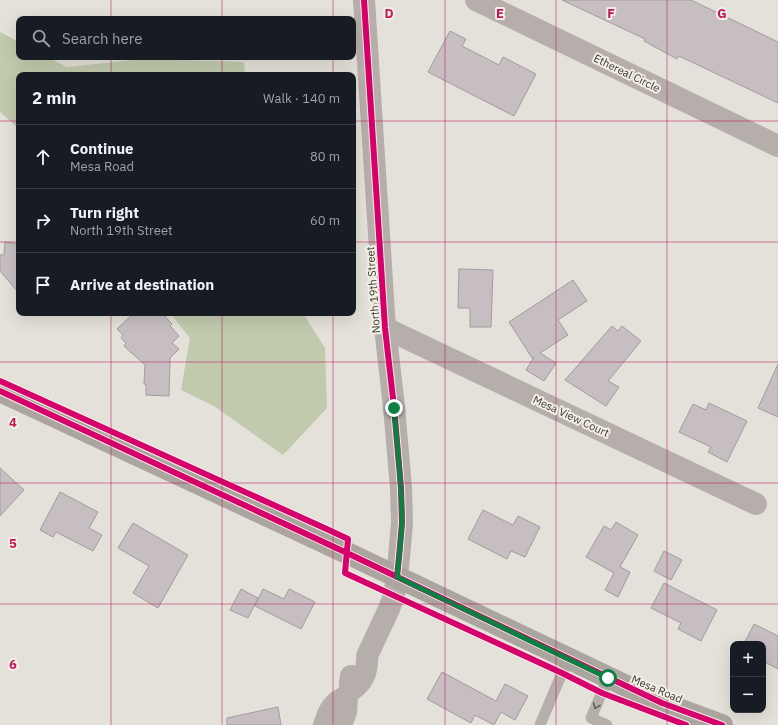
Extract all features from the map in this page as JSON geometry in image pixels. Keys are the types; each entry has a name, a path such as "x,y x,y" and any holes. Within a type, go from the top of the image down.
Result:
{"main road":[{"name":"Mesa Road","path":"0,391 347,553 662,703 722,725"}],"street":[{"name":"North 19th Street","path":"324,725 327,715 335,703 360,684 365,674 367,656 394,595 402,523 401,488 385,328 364,0"},
{"name":"Ethereal Circle","path":"476,0 778,146"},
{"name":"Mesa View Court","path":"385,328 756,504"},
{"path":"341,725 346,712 349,693"}],"lane":[{"path":"540,725 568,659"},
{"path":"607,725 591,718 608,678"}],"green space":[{"path":"0,32 16,40 16,60 53,60 67,67 134,60 244,62 245,72 16,72 16,126 0,112"},
{"path":"172,316 305,316 325,348 327,408 283,455 214,406 181,390 190,338"}],"building":[{"path":"562,0 691,0 778,42 778,103 679,56 677,59 644,41 645,39"},
{"path":"450,31 466,39 462,46 499,65 503,57 536,74 514,116 428,72"},
{"path":"5,242 16,244 16,290 0,271 0,255 4,255"},
{"path":"459,269 493,270 491,327 470,327 470,308 458,308"},
{"path":"573,280 587,301 558,320 568,335 540,353 556,363 544,381 526,370 534,357 532,358 509,322"},
{"path":"131,316 165,316 172,324 170,326 179,336 172,343 179,349 170,358 169,396 146,395 146,384 144,384 145,365 124,346 126,343 121,338 123,335 117,329"},
{"path":"612,326 618,331 622,326 641,341 608,381 619,387 606,406 565,380"},
{"path":"778,364 778,417 758,408"},
{"path":"709,403 747,421 727,462 708,452 711,447 679,432 693,404 706,410"},
{"path":"0,468 24,490 0,516"},
{"path":"60,492 98,512 89,528 102,535 93,551 56,532 53,537 40,530"},
{"path":"483,510 513,525 518,516 540,527 525,557 511,551 507,559 468,539"},
{"path":"616,522 638,535 620,567 630,572 618,597 605,590 614,573 586,557 604,526 611,530"},
{"path":"133,523 188,555 158,608 133,593 149,566 118,548"},
{"path":"664,551 682,560 671,580 654,571"},
{"path":"664,583 717,610 701,641 678,629 681,623 651,608"},
{"path":"241,589 258,598 248,618 230,610"},
{"path":"263,589 284,599 289,589 315,602 301,629 255,606"},
{"path":"754,624 778,636 778,669 766,663 766,641 746,641"},
{"path":"442,672 496,701 505,684 528,696 515,720 501,712 494,725 475,715 471,723 427,699"},
{"path":"278,707 281,725 227,725 227,718"}],"cycle path":[{"path":"364,0 385,328 401,488 402,523 397,577"},
{"path":"0,381 348,539 345,573 602,693 686,725"},
{"path":"0,391 347,553 662,703 722,725"}],"route":[{"path":"394,408 401,488 402,523 397,577 608,678"}]}
